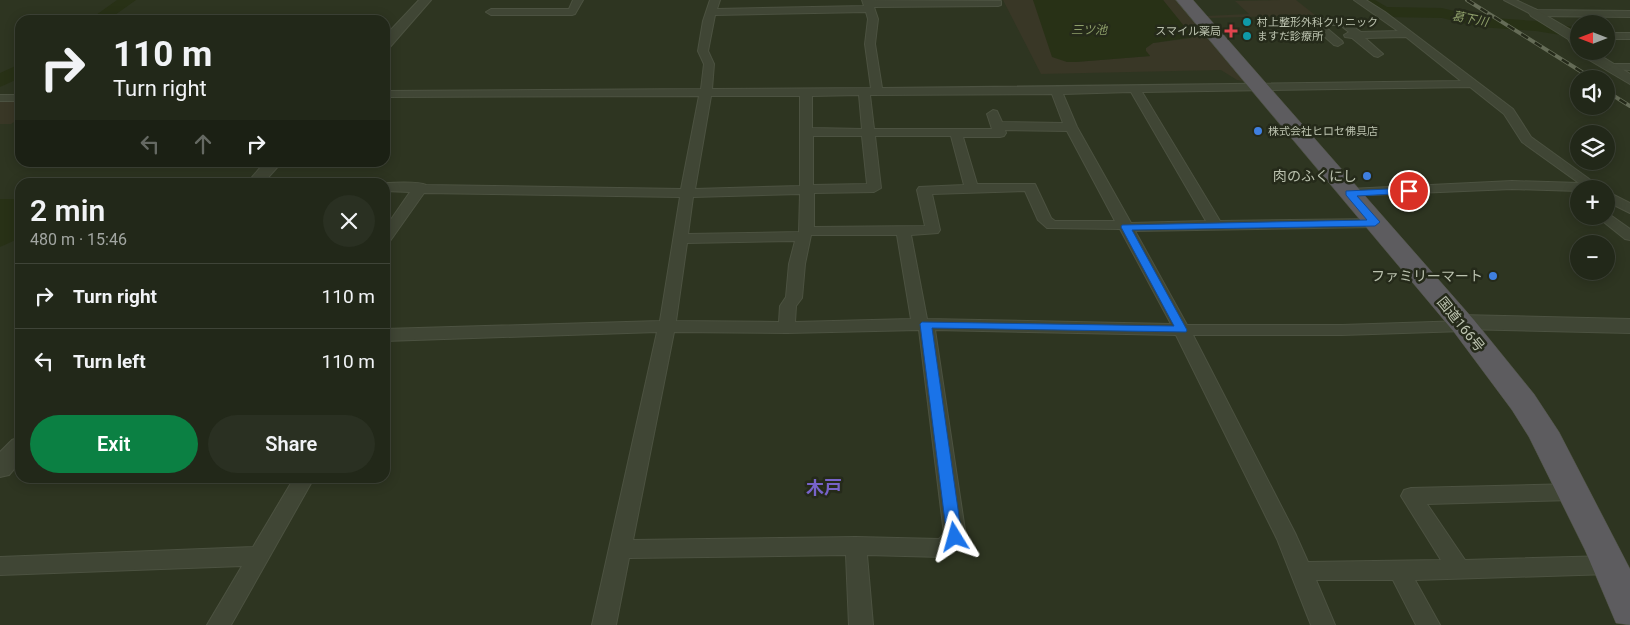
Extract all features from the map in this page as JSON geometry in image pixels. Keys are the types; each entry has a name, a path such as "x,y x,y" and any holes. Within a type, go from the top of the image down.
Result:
{"highway":[{"name":"国道166号","path":"1184,0 1462,324 1523,402 1544,432 1610,565 1630,611"}],"street":[{"path":"390,38 425,0"},
{"path":"491,12 572,12 578,0"},
{"path":"604,625 667,326 687,193 706,92 709,64 703,51 715,0"},
{"path":"1359,0 1409,34 1509,112 1526,139 1585,180"},
{"path":"1510,0 1569,33"},
{"path":"711,12 868,4 998,3"},
{"path":"390,187 687,193 874,188 868,133 870,44 873,19 868,4"},
{"path":"1535,13 1630,14"},
{"path":"1338,44 1313,22 1342,22 1378,54"},
{"path":"1329,36 1409,34"},
{"path":"1615,36 1630,36"},
{"path":"1599,60 1630,80"},
{"path":"1610,67 1630,67"},
{"path":"390,94 1056,91 1134,88 1473,84"},
{"path":"1134,88 1215,225"},
{"path":"1056,91 1072,127 1182,330 1288,539 1323,625"},
{"path":"787,328 788,306 794,298 797,264 805,234 807,190 806,92"},
{"path":"0,98 15,98"},
{"path":"806,132 1000,133 995,120 1072,127"},
{"path":"956,133 972,189"},
{"path":"260,178 270,167"},
{"path":"1349,193 1512,185 1570,190"},
{"path":"390,231 421,187"},
{"path":"680,239 933,230 924,190 1030,188 1045,220 1052,225 1125,226 1375,222"},
{"path":"1615,200 1630,209"},
{"path":"1615,224 1630,236"},
{"path":"619,549 856,546 943,548 955,537 923,325 903,230"},
{"path":"390,336 667,326 787,328 923,325 1182,330 1342,330 1462,324 1630,326"},
{"path":"0,468 15,452"},
{"path":"220,625 301,483"},
{"path":"1459,569 1411,496 1574,492"},
{"path":"856,546 861,625"},
{"path":"0,566 258,556"},
{"path":"1300,571 1399,571 1610,565"},
{"path":"1399,571 1428,625"}],"shaded area":[{"path":"1003,0 1033,0 1067,62 1075,62 1150,56 1146,48 1153,43 1192,38 1163,0 1175,0 1243,81 1237,80 1221,70 1041,74"},
{"path":"1296,0 1315,15 1209,18 1206,16 1249,14 1235,1"},
{"path":"0,102 15,102 15,121 11,124 0,124"}],"water":[{"name":"三ツ池","path":"1033,0 1163,0 1193,37 1153,43 1146,48 1150,56 1067,62 1052,57"},
{"path":"0,199 15,199 15,240 0,247"}],"waterway":[{"path":"105,15 128,0"},
{"name":"葛下川","path":"1364,0 1384,12 1442,13 1479,22 1536,26 1570,32"},
{"path":"0,81 15,73"}],"railway":[{"path":"1467,0 1579,70"},
{"path":"1615,97 1630,106"}],"place":[{"name":"村上整形外科クリニック","path":"1247,22"},
{"name":"スマイル薬局","path":"1231,31"},
{"name":"ますだ診療所","path":"1247,36"},
{"name":"株式会社ヒロセ佛具店","path":"1258,131"},
{"name":"肉のふくにし","path":"1367,176"},
{"name":"ファミリーマート","path":"1493,276"}],"district":[{"name":"木戸","path":"824,487"}],"route":[{"path":"955,537 926,324 1182,330 1126,227 1375,222 1349,193 1409,191"}]}
